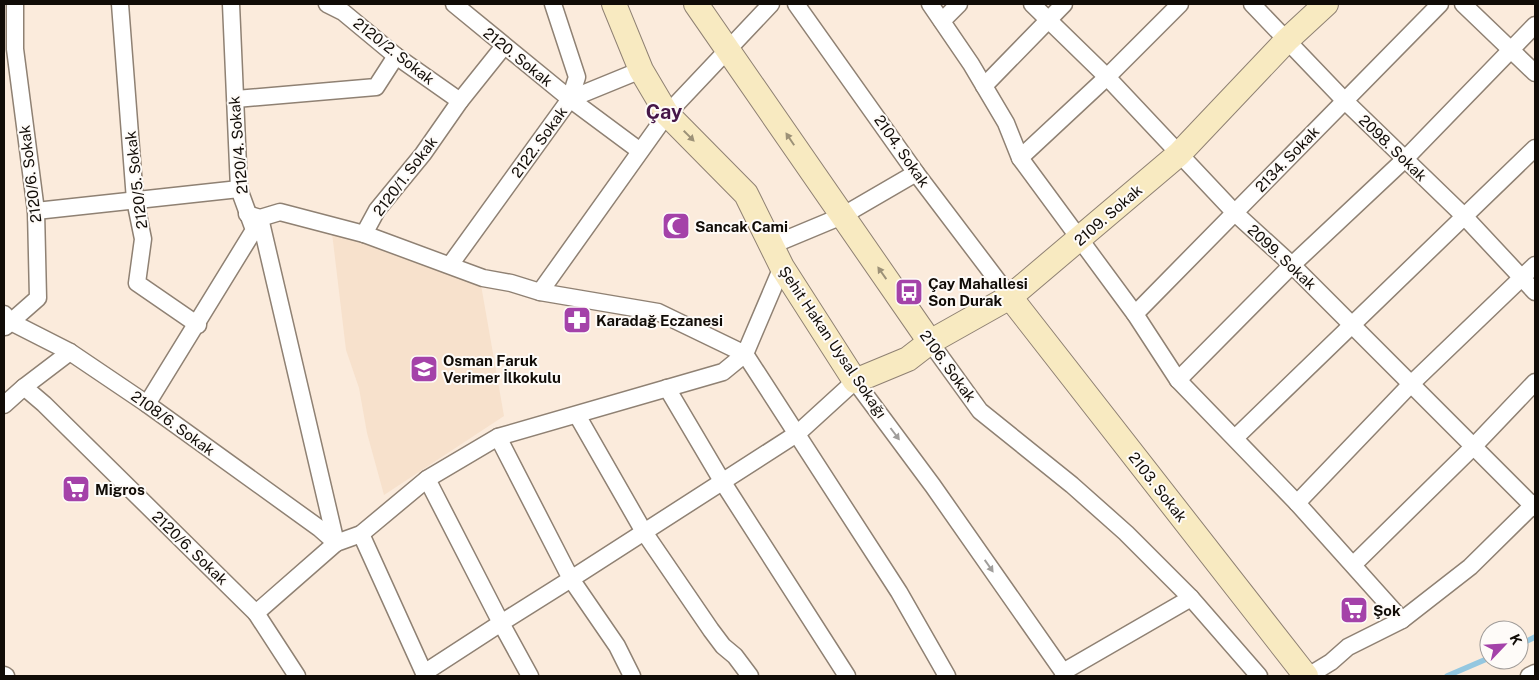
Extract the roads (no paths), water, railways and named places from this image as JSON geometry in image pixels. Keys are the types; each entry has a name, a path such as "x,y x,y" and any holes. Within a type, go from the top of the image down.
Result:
{"main road":[{"name":"Şehit Hakan Uysal Sokağı","path":"614,4 641,70 667,114 746,194 782,267 855,381"},
{"name":"2106. Sokak","path":"696,4 730,50 930,342"},
{"name":"2109. Sokak","path":"855,381 908,359 930,342 1010,297 1080,240 1178,154 1287,40 1326,4"},
{"name":"2103. Sokak","path":"1010,297 1307,676"}],"street":[{"name":"2120/6. Sokak","path":"6,322 38,298 36,211 15,49 15,4"},
{"name":"2120/5. Sokak","path":"120,4 135,200 143,239 138,283 198,325"},
{"name":"2120/4. Sokak","path":"148,404 198,325 254,230 254,216 239,189 236,99 233,88 231,4"},
{"name":"2120/2. Sokak","path":"327,4 350,8 396,56 460,101"},
{"name":"2120. Sokak","path":"454,4 570,99 640,151"},
{"name":"2122. Sokak","path":"450,265 570,99 577,77 553,4"},
{"path":"540,292 667,114 730,50 771,4"},
{"name":"2104. Sokak","path":"796,4 916,173 1010,297"},
{"path":"930,4 984,86 1006,124 1020,158 1135,314 1178,380 1354,564 1402,620"},
{"path":"942,21 959,4"},
{"name":"2099. Sokak","path":"1032,4 1107,77 1235,213 1354,325 1411,384 1535,505"},
{"path":"984,86 1064,4"},
{"path":"1020,158 1107,77 1180,4"},
{"name":"2098. Sokak","path":"1252,4 1344,100 1464,216 1535,292"},
{"name":"2134. Sokak","path":"1135,314 1440,4"},
{"path":"1463,4 1535,73"},
{"path":"1178,380 1292,265 1405,159 1535,26"},
{"name":"2120/1. Sokak","path":"364,234 378,210 423,154 460,101 504,46"},
{"path":"236,99 376,88 396,56"},
{"path":"570,99 641,70"},
{"path":"1235,438 1535,148"},
{"path":"770,246 842,216 916,173"},
{"path":"36,211 239,189"},
{"path":"336,543 254,216 280,212 364,234 483,278 512,283 540,292 658,312 745,354 798,433 899,592 947,676"},
{"path":"1297,503 1411,384 1535,265"},
{"path":"256,613 336,543 361,534 427,479 498,437 723,372 745,354 782,267"},
{"name":"2108/6. Sokak","path":"6,322 70,352 148,404 319,528 336,543"},
{"name":"2106. Sokak","path":"930,342 980,411 1072,484 1126,533 1191,598 1259,676"},
{"path":"4,405 24,387 70,352"},
{"path":"361,534 423,675 798,433 855,381"},
{"name":"Şehit Hakan Uysal Sokağı","path":"855,381 933,486 1064,674"},
{"path":"1354,564 1474,446 1535,382"},
{"name":"2120/6. Sokak","path":"24,387 44,404 256,613 297,676"},
{"path":"667,388 722,481 847,676"},
{"path":"577,415 644,532 711,630 723,646 736,656 750,676"},
{"path":"498,437 571,578 617,646 632,676"},
{"path":"427,479 530,676"},
{"path":"1307,676 1331,662 1348,647 1402,620 1470,567 1535,505"},
{"path":"1064,674 1191,598"},
{"path":"1529,676 1535,673"}],"waterway":[{"path":"1529,640 1535,637"},
{"path":"1447,676 1479,662"}],"place":[{"name":"Sancak Cami","path":"676,226"},
{"name":"Çay Mahallesi Son Durak","path":"909,292"},
{"name":"Karadağ Eczanesi","path":"577,320"},
{"name":"Osman Faruk Verimer İlkokulu","path":"424,369"},
{"name":"Migros","path":"76,489"},
{"name":"Şok","path":"1354,610"}],"district":[{"name":"Çay","path":"664,112"}]}
